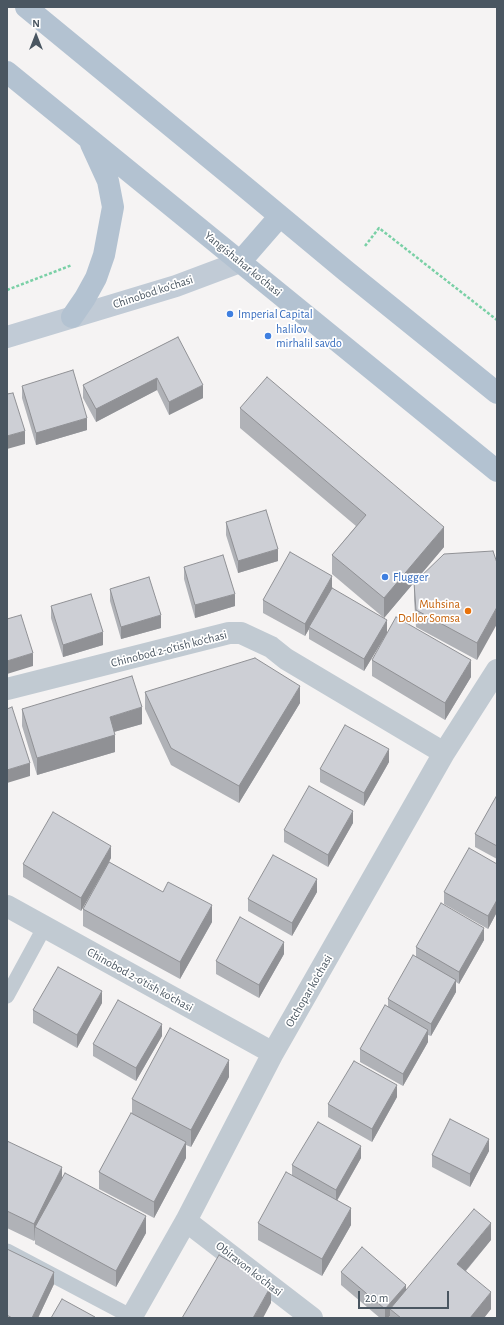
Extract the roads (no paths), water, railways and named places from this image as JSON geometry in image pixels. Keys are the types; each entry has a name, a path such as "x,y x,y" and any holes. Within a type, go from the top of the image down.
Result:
{"main road":[{"path":"26,7 346,271 497,393"},
{"name":"Yangishahar ko‘chasi","path":"7,72 497,471"},
{"path":"72,317 96,278 104,255 113,207 108,181 88,138"},
{"name":"Chinobod ko'chasi","path":"7,337 176,286 240,262 280,216"}],"street":[{"name":"Chinobod 2-o'tish ko'chasi","path":"7,690 229,633 241,633 271,647 286,659 444,753"},
{"name":"Otchopar ko'chasi","path":"132,1317 186,1221 273,1053 444,753 497,670"},
{"name":"Chinobod 2-o'tish ko'chasi","path":"7,906 44,928 273,1053"},
{"name":"Obiravon ko'chasi","path":"186,1221 312,1318"}],"lane":[{"path":"7,996 44,928"},
{"path":"7,1251 132,1317"}],"place":[{"name":"Imperial Capital","path":"230,314"},
{"name":"halilov mirhalil savdo","path":"268,336"},
{"name":"Flugger","path":"385,577"},
{"name":"Muhsina Dollor Somsa","path":"468,611"}]}
